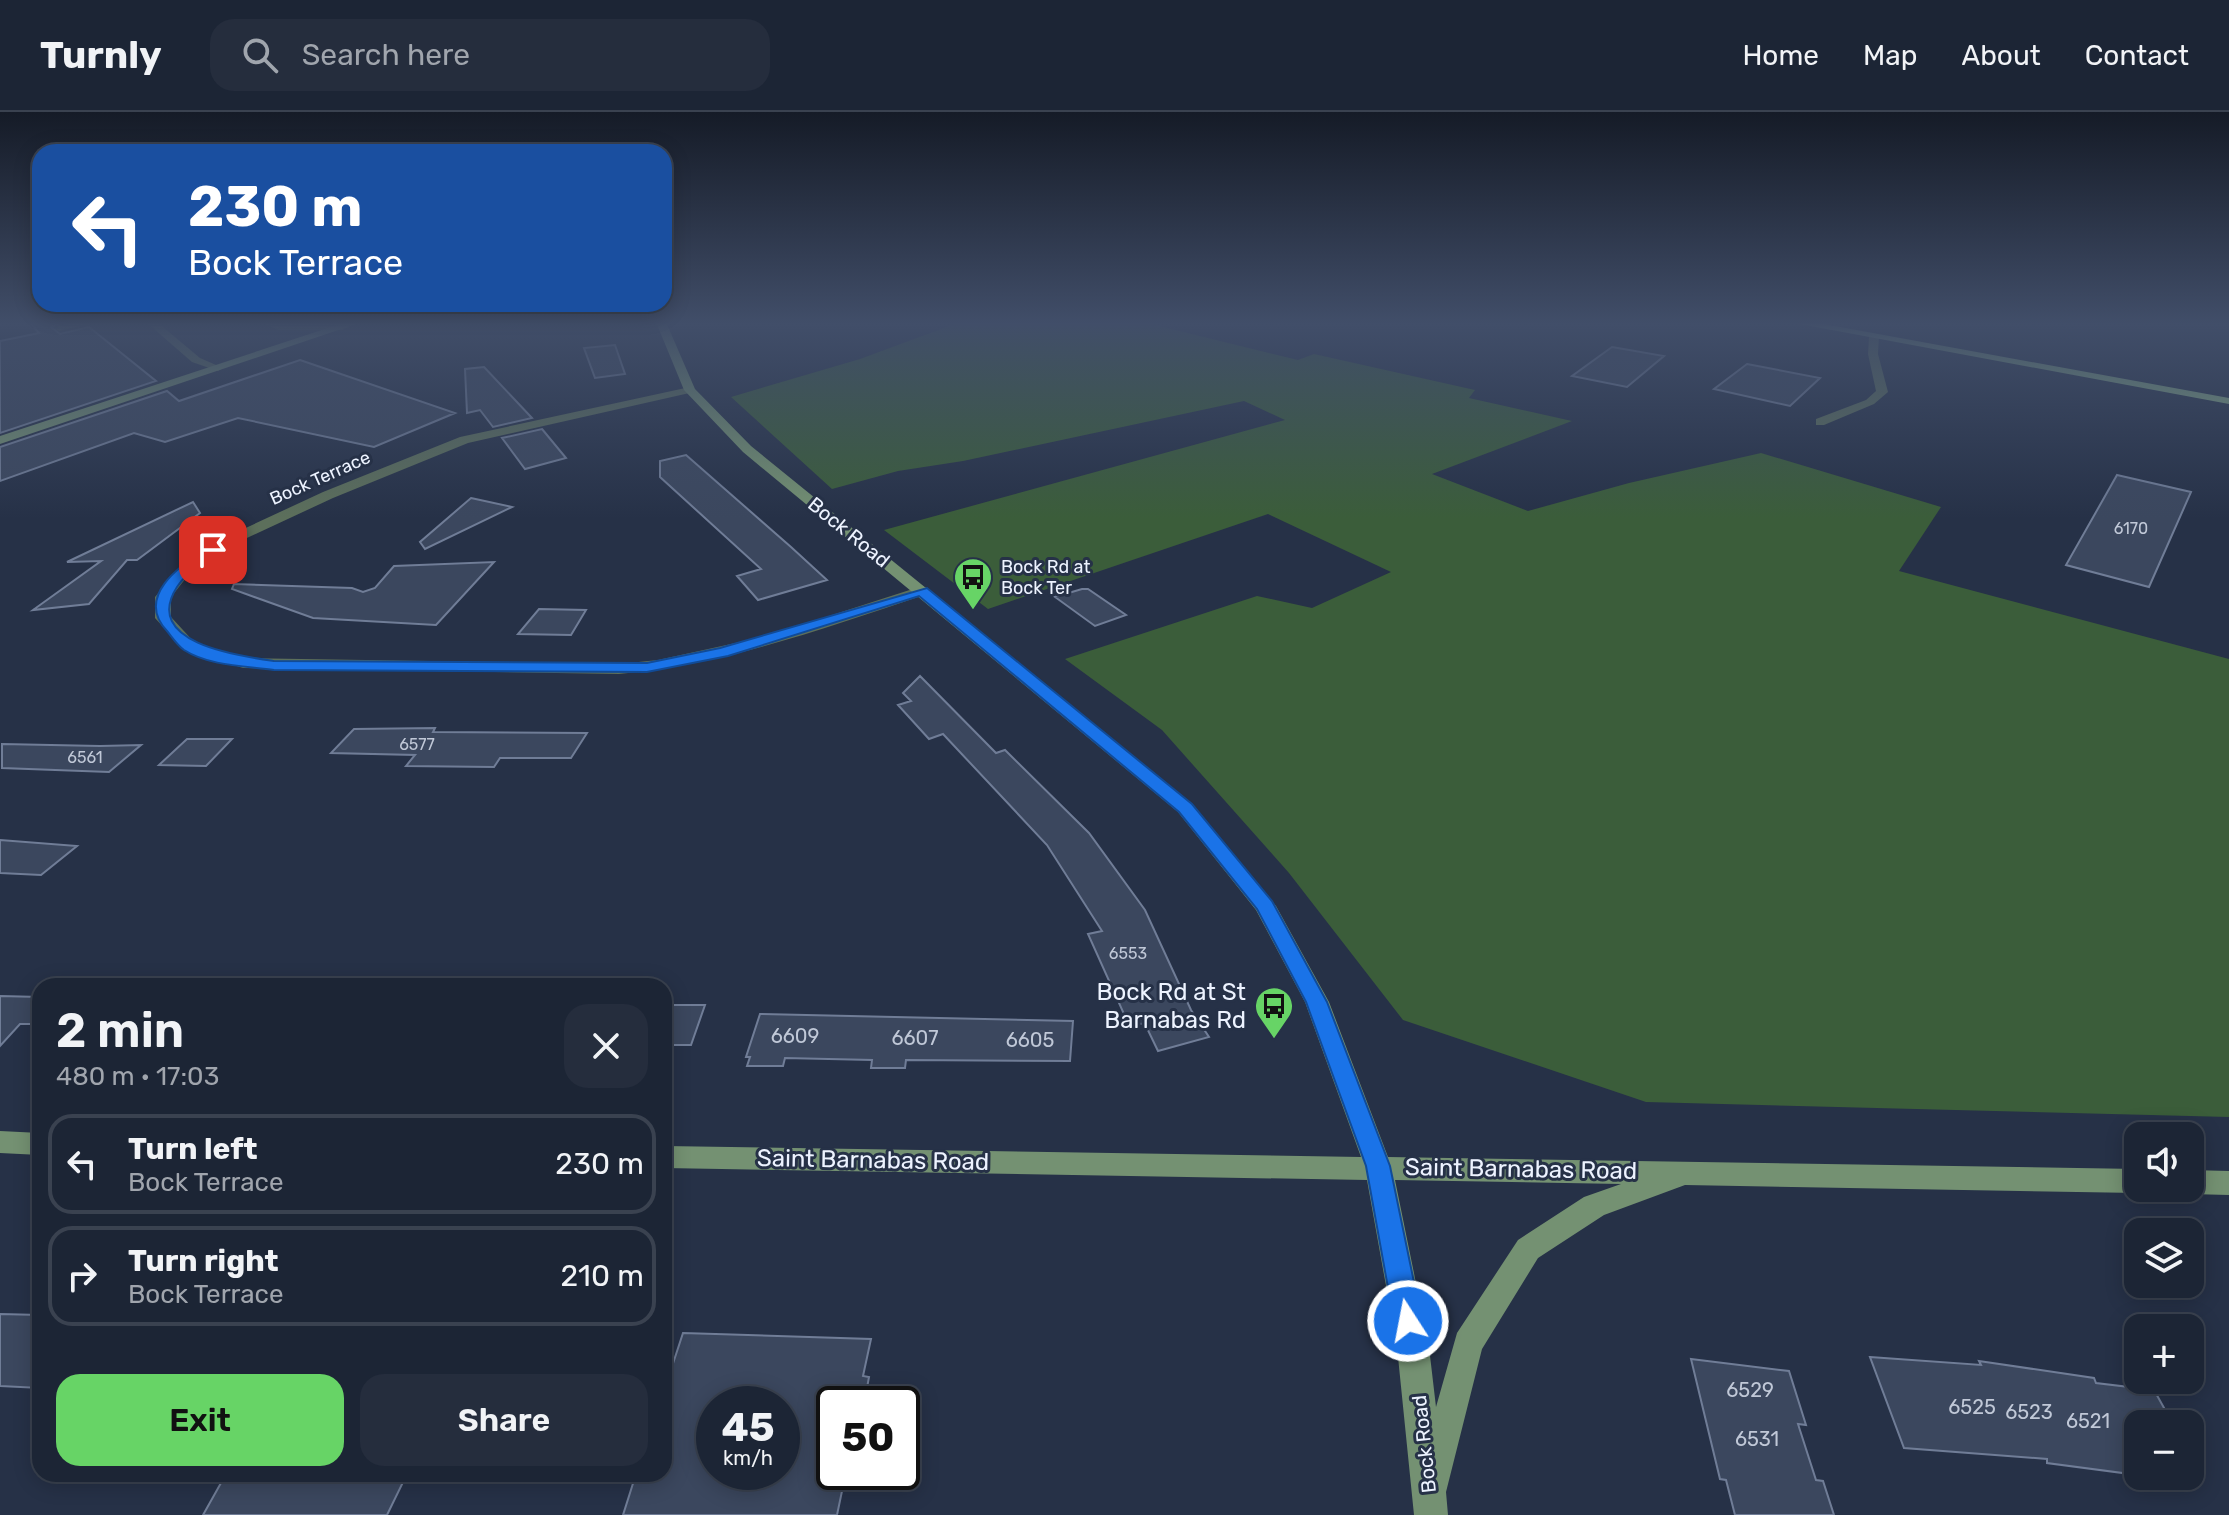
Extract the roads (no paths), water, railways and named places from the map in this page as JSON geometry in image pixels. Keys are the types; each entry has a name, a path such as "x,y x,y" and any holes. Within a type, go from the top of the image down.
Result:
{"main road":[{"path":"0,440 159,387"},
{"path":"2154,387 2229,401"},
{"name":"Bock Road","path":"690,390 747,449 1185,808 1250,884 1295,957 1317,1002 1378,1166 1413,1347 1431,1505"},
{"path":"0,1142 32,1144"},
{"name":"Saint Barnabas Road","path":"672,1157 1378,1166 2124,1181"},
{"path":"1431,1505 1468,1344 1528,1249 1594,1206 1687,1172"},
{"path":"2204,1182 2229,1183"}],"street":[{"path":"1820,422 1880,396 1881,387"},
{"name":"Bock Terrace","path":"690,390 464,440 328,495 229,541 189,565 163,597 163,618 189,646 243,663 619,669 668,665 723,652 922,591"}],"place":[{"name":"Bock Rd at Bock Ter","path":"973,611"},
{"name":"Bock Rd at St Barnabas Rd","path":"1274,1040"}]}
